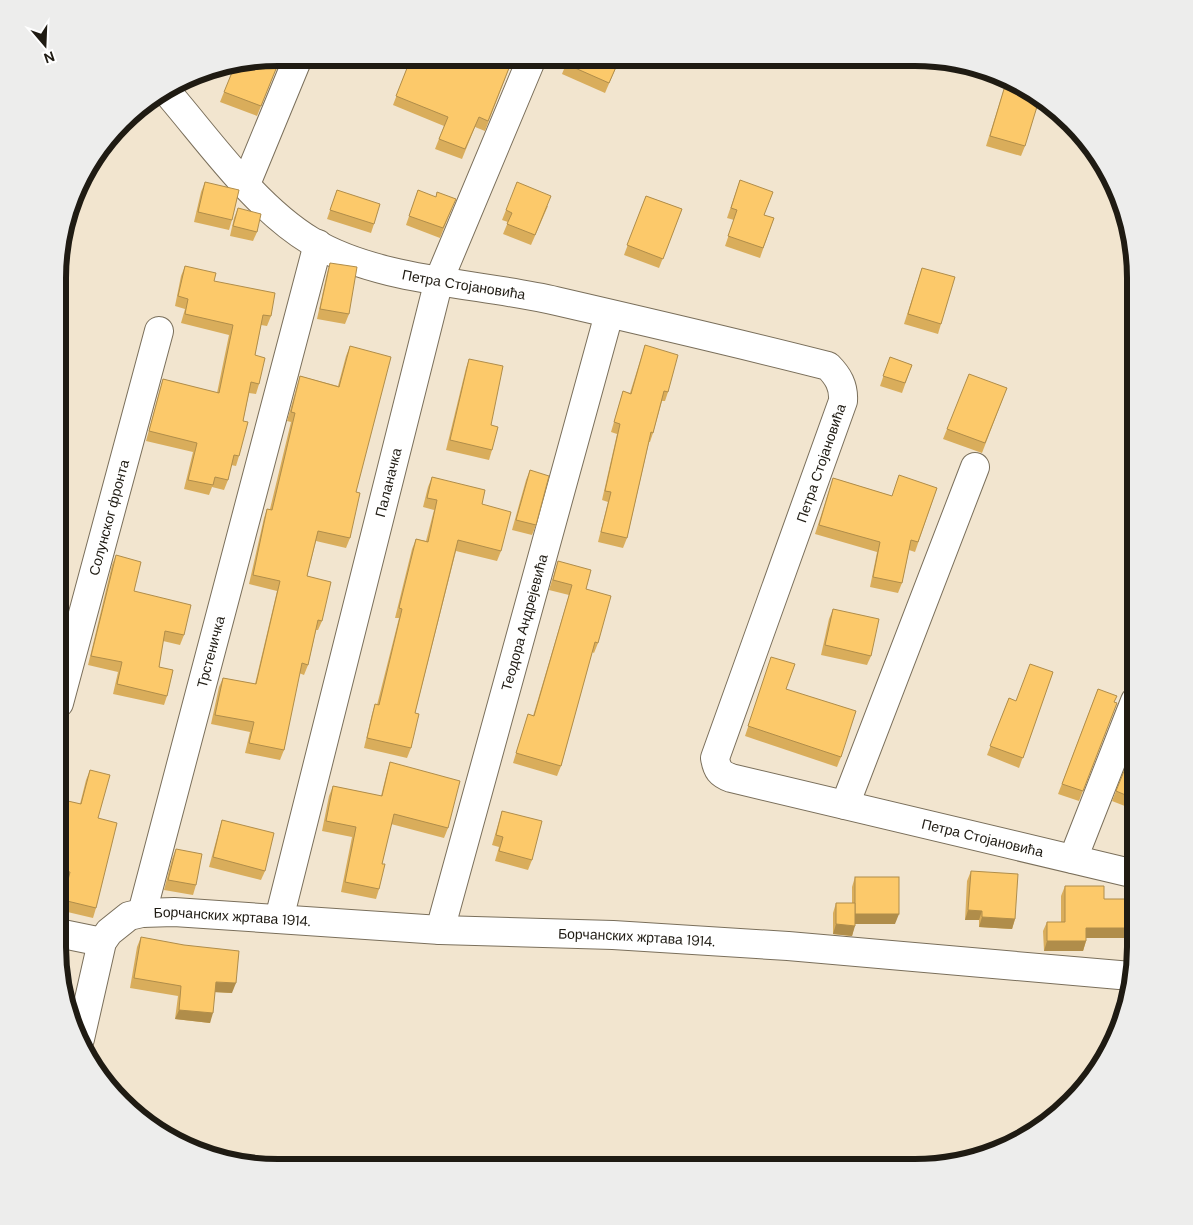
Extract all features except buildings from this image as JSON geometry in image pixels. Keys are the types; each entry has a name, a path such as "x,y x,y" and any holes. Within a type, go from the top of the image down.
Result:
{"street":[{"path":"246,184 295,66"},
{"name":"Паланачка","path":"279,919 439,280 529,66"},
{"name":"Петра Стојановића","path":"170,96 246,184 276,214 318,244 342,258 439,280 556,300 828,366 844,391 843,401 715,758 717,769 722,774 731,778 1127,872"},
{"name":"Трстеничка","path":"142,913 318,244"},
{"name":"Теодора Андрејевића","path":"440,930 609,314"},
{"name":"Солунског фронта","path":"66,677 159,331"},
{"path":"845,805 975,467"},
{"path":"1073,859 1127,721"},
{"name":"Борчанских жртава 1914.","path":"142,913 174,912 440,930 622,935 797,947 1125,976"},
{"path":"82,1028 102,942 109,932 129,916 142,913"},
{"path":"66,935 102,942"}]}
